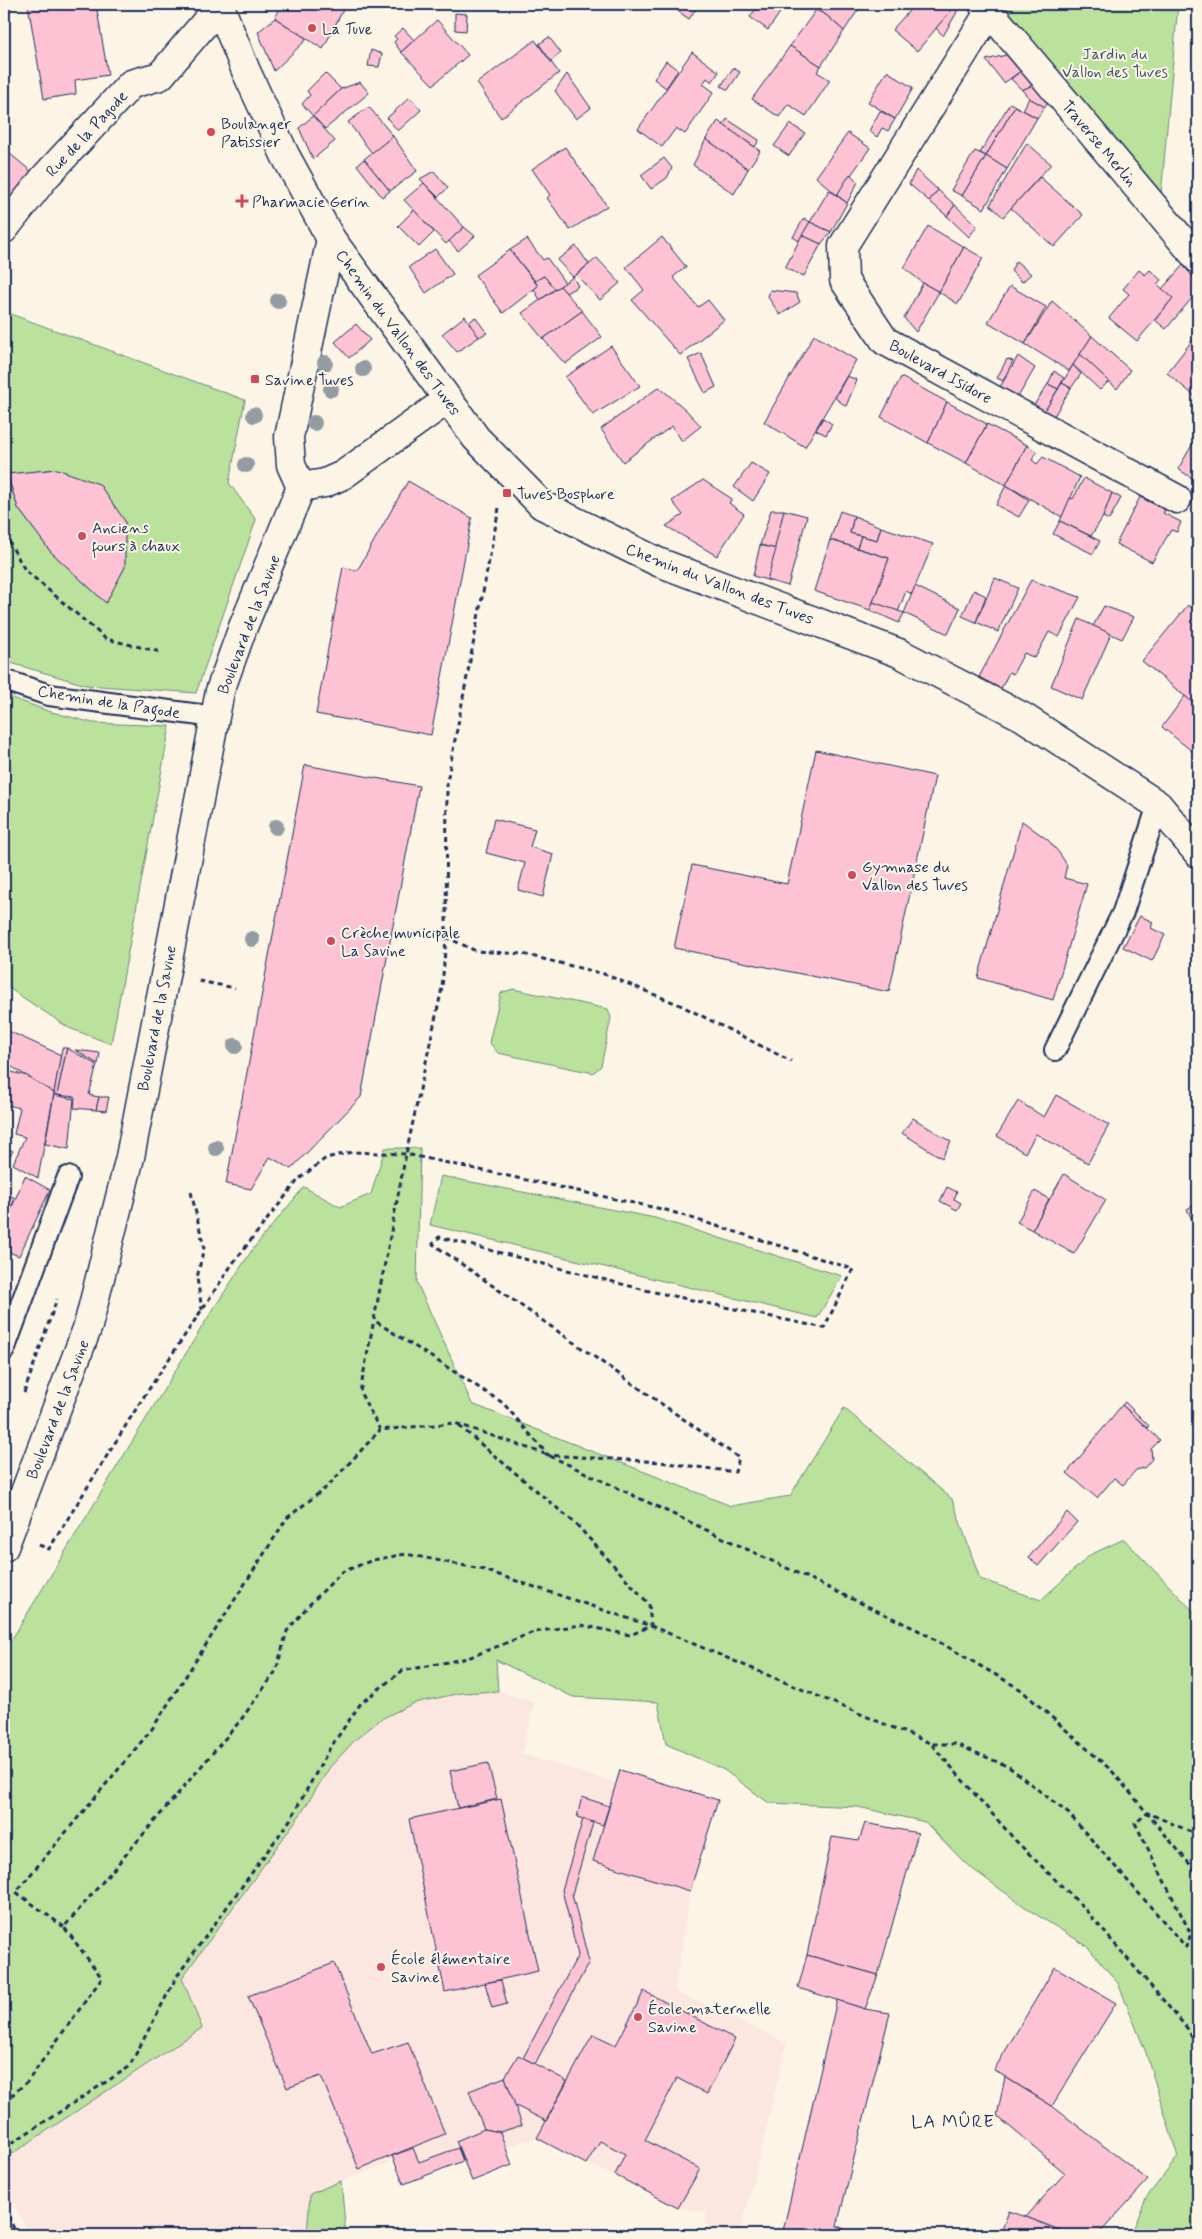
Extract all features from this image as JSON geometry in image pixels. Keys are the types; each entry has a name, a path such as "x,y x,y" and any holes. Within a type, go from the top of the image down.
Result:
{"street":[{"name":"Rue de la Pagode","path":"4,229 45,177 132,84 160,76 220,8"},
{"name":"Chemin du Vallon des Tuves","path":"220,8 285,155 331,239 476,438 542,505 658,562 898,653 1023,717 1158,805 1198,854"},
{"name":"Traverse Merlin","path":"986,8 1198,259"},
{"name":"Boulevard Isidore","path":"986,8 843,246 844,280 885,341 1177,499"},
{"path":"331,239 290,437 291,464 301,487 325,482 343,475 447,400"},
{"name":"Boulevard de la Savine","path":"7,1540 88,1326 130,1157 220,691 243,627 301,487"}],"lane":[{"name":"Chemin de la Pagode","path":"4,680 49,695 215,717"},
{"path":"1054,1050 1123,912 1158,805"},
{"path":"4,1350 68,1177"}],"path":[{"path":"380,1430 360,1392 406,1154 442,988 446,938 447,782 500,503"},
{"path":"4,533 25,570 106,639 161,652"},
{"path":"446,938 476,951 524,954 604,974 680,1005 791,1061"},
{"path":"192,980 235,988"},
{"path":"7,1540 49,1549 141,1401 233,1263 299,1179 326,1158 352,1152 406,1154 666,1210 853,1269 824,1328 645,1290 439,1236 433,1244 739,1458 735,1472 660,1462 548,1455 502,1404 375,1320"},
{"path":"191,1192 204,1248 197,1278 202,1310"},
{"path":"23,1396 59,1293"},
{"path":"455,1424 575,1523 649,1604 651,1626"},
{"path":"4,2102 27,2082 102,1978 64,1927 16,1892 152,1729 288,1518 328,1486 380,1430 455,1424 548,1455 922,1632 1020,1689 1112,1771 1198,1874"},
{"path":"64,1927 240,1721 276,1671 287,1630 308,1606 342,1572 373,1560 406,1554 481,1569 651,1626 932,1744 956,1744 1009,1767 1069,1814 1186,1947 1191,1934 1135,1824 1148,1813"},
{"path":"4,2148 129,2067 177,1976 290,1820 330,1748 361,1703 402,1671 468,1658 534,1632 581,1625 630,1635 651,1626"},
{"path":"932,1744 1015,1840 1083,1907 1187,2028 1198,2048"},
{"path":"1148,1813 1198,1835"},
{"path":"4,2208 17,2235"}],"shaded area":[{"name":"École élémentaire Savine","path":"498,1691 535,1702 522,1754 616,1783 620,1770 718,1800 690,1891 675,1991 787,2043 740,2235 733,2235 705,2225 706,2212 678,2208 537,2138 506,2147 512,2165 472,2181 462,2161 404,2184 394,2161 310,2194 307,2235 299,2235 288,2222 269,2235 30,2235 4,2185 4,2159 202,2028 182,1978 302,1812 330,1767 355,1740 381,1719 414,1703 461,1693"}],"green space":[{"name":"Jardin du Vallon des Tuves","path":"994,4 1178,4 1160,207"},
{"path":"8,313 245,400 229,483 256,520 196,693 86,685 4,661 4,337","holes":["57,469 106,602 50,551 18,508 7,475"]},
{"path":"4,695 48,711 93,723 170,726 111,1044 69,1028 4,985"},
{"path":"513,989 608,1009 611,1018 601,1066 593,1073 498,1053 489,1042 501,993"},
{"path":"385,1148 420,1148 417,1283 472,1404 731,1506 790,1496 844,1408 952,1499 980,1579 1041,1600 1090,1555 1124,1539 1198,1616 1198,2235 1131,2235 1146,2198 1178,2157 1145,2050 1118,1983 1087,1946 1032,1912 967,1865 925,1822 858,1807 769,1803 724,1770 666,1744 658,1702 573,1697 496,1660 498,1691 461,1693 414,1703 381,1719 355,1740 330,1767 302,1812 182,1978 202,2028 4,2159 4,1652 205,1322 252,1250 304,1187 340,1207 371,1194"},
{"path":"441,1176 655,1218 842,1276 817,1318 430,1225"},
{"path":"341,2181 346,2235 307,2235 310,2194"}],"building":[{"path":"28,4 96,4 108,75 75,80 76,94 44,99"},
{"name":"La Tuve","path":"282,4 346,4 323,49 275,18"},
{"path":"668,4 699,4 689,19"},
{"path":"759,4 786,4 768,30 750,17"},
{"path":"820,4 862,4 844,31 826,15 816,10"},
{"path":"915,4 952,4 955,6 917,51 892,30"},
{"path":"955,6 957,12 943,36 936,28"},
{"path":"816,10 826,15 844,31 821,66 790,46"},
{"path":"455,13 467,14 466,31 455,30"},
{"path":"275,18 307,39 274,71 258,32"},
{"path":"437,20 468,55 433,85 401,52"},
{"path":"403,28 414,40 401,52 394,42 397,39 394,36"},
{"path":"549,37 561,53 551,61 539,44"},
{"path":"535,40 559,73 501,118 477,83"},
{"path":"790,46 821,66 817,72 830,80 806,116 788,104 779,117 752,99"},
{"path":"371,50 382,54 379,67 368,66"},
{"path":"692,52 719,72 712,82 707,78 703,84 714,92 685,134 676,128 662,147 638,129"},
{"path":"1010,54 1022,70 1004,83 986,60"},
{"path":"666,61 678,70 666,88 654,79"},
{"path":"733,68 740,72 728,90 721,86"},
{"path":"1022,70 1033,85 1022,90 1011,79"},
{"path":"887,71 913,88 895,119 868,102"},
{"path":"325,73 341,89 313,116 302,104 310,95 307,91"},
{"path":"567,74 591,108 576,119 555,91"},
{"path":"360,82 369,93 325,129 313,116 341,89"},
{"path":"1033,85 1049,101 1045,107 1029,98 1022,90"},
{"path":"410,97 421,110 398,131 387,118"},
{"path":"1029,98 1045,107 1037,118 1023,110"},
{"path":"1010,103 1015,106 986,156 980,153"},
{"path":"1015,106 1037,118 1007,169 986,156"},
{"path":"369,107 393,136 372,153 348,122"},
{"path":"880,111 895,119 888,131 882,128 877,137 869,131"},
{"path":"313,116 335,141 313,159 299,128"},
{"path":"727,119 759,140 755,147 723,125"},
{"path":"718,121 760,151 748,169 706,139"},
{"path":"790,124 805,133 789,156 774,146"},
{"path":"848,133 870,148 837,195 816,177"},
{"path":"393,136 417,171 390,191 364,159"},
{"path":"706,139 748,169 734,194 693,165"},
{"path":"1027,143 1051,164 1003,217 990,205"},
{"path":"565,147 607,206 570,230 547,198 550,195 532,169"},
{"path":"4,149 32,172 4,208"},
{"path":"975,151 986,156 962,196 951,190"},
{"path":"986,156 1007,169 984,209 962,196"},
{"path":"664,158 672,168 667,178 651,189 641,175"},
{"path":"364,159 390,191 382,197 357,165"},
{"path":"916,170 938,190 929,201 909,184"},
{"path":"434,171 448,188 438,197 420,179"},
{"path":"850,174 858,182 847,203 837,195"},
{"path":"1040,177 1083,215 1054,247 1011,208"},
{"path":"424,183 464,227 446,244 404,200"},
{"path":"829,190 847,203 831,232 810,222"},
{"path":"938,190 955,205 947,216 929,201"},
{"path":"955,205 977,226 969,237 947,216"},
{"path":"414,210 434,232 419,247 398,226"},
{"path":"804,218 810,222 799,241 793,237"},
{"path":"810,222 831,232 821,244 802,235"},
{"path":"928,226 964,247 939,292 923,283 904,268"},
{"path":"464,227 475,236 458,251 449,241"},
{"path":"802,235 821,244 804,276 785,268"},
{"path":"662,237 686,267 673,277 698,307 708,300 724,320 680,355 632,300 644,290 626,267"},
{"path":"527,239 543,260 547,258 565,283 555,289 544,276 535,281 510,250"},
{"path":"576,246 589,264 573,277 557,260"},
{"path":"964,247 983,258 958,304 939,292"},
{"path":"435,249 453,274 426,293 409,267"},
{"path":"510,250 538,286 503,313 475,275"},
{"path":"597,258 620,283 600,300 576,275"},
{"path":"1016,261 1031,274 1022,282 1011,271"},
{"path":"1183,265 1198,283 1198,291 1166,329 1155,320 1173,298 1162,289"},
{"path":"1139,270 1145,275 1150,270 1161,280 1157,284 1173,298 1137,341 1109,318 1129,294 1123,289"},
{"path":"544,276 555,289 540,300 534,289 538,286 535,281"},
{"path":"573,277 578,286 566,293 560,286"},
{"path":"923,283 939,292 916,332 904,318"},
{"path":"560,286 582,311 543,339 522,313"},
{"path":"1010,286 1046,307 1025,344 988,322"},
{"path":"770,290 796,293 800,302 780,315 768,297"},
{"path":"1052,301 1092,336 1069,371 1025,344"},
{"path":"582,311 602,337 565,364 543,339"},
{"path":"465,316 479,337 457,352 442,334"},
{"path":"475,317 487,333 479,337 469,323"},
{"path":"356,324 370,340 349,358 335,342"},
{"path":"1198,333 1198,399 1167,373"},
{"path":"814,335 856,360 805,447 764,422"},
{"path":"1092,336 1130,370 1117,389 1080,354"},
{"path":"611,346 640,386 593,415 565,377"},
{"path":"701,353 716,387 705,393 688,359"},
{"path":"1080,354 1109,381 1100,390 1073,365"},
{"path":"1018,356 1035,368 1018,397 1000,387"},
{"path":"1007,359 1013,361 1003,381 997,378"},
{"path":"1073,365 1081,374 1071,388 1062,383"},
{"path":"1054,371 1064,378 1058,389 1048,384"},
{"path":"847,376 857,380 846,406 835,398"},
{"path":"901,377 947,402 928,443 881,417"},
{"path":"1062,383 1071,388 1054,416 1044,412"},
{"path":"1048,384 1058,389 1044,412 1034,405"},
{"path":"659,387 685,409 701,426 682,441 672,426 623,462 601,429"},
{"path":"947,402 987,424 966,463 928,443"},
{"path":"823,418 832,424 826,435 816,430"},
{"path":"987,424 1027,445 1006,485 966,463"},
{"path":"1198,435 1198,482 1178,469"},
{"path":"1027,445 1037,452 1032,460 1037,464 1043,457 1080,477 1062,517 1006,485"},
{"path":"751,463 770,474 753,501 734,487"},
{"name":"Anciens fours à chaux","path":"57,469 99,484 125,521 125,567 106,603 50,551 18,508 7,474"},
{"path":"1084,478 1112,493 1103,517 1091,536 1060,521 1070,498 1073,499"},
{"path":"703,480 732,499 729,503 744,514 717,556 666,526 683,515 672,501"},
{"path":"408,481 472,518 431,735 316,714 343,567 357,571"},
{"path":"1006,485 1029,500 1019,517 996,505"},
{"path":"1112,493 1121,498 1109,520 1103,517"},
{"path":"1140,497 1165,510 1163,513 1181,522 1177,532 1171,530 1152,562 1116,544"},
{"path":"771,510 784,510 776,549 760,545"},
{"path":"784,510 807,516 788,586 767,580"},
{"path":"840,511 854,516 850,533 861,536 857,548 830,540"},
{"path":"854,516 881,527 877,540 850,533"},
{"path":"1060,521 1100,541 1093,554 1053,534"},
{"path":"881,527 933,544 912,594 906,591 898,612 873,602 889,558 857,548 861,536 877,540"},
{"path":"830,540 889,558 870,610 814,591"},
{"path":"760,545 776,549 767,580 753,576"},
{"path":"995,578 1018,588 998,632 976,622"},
{"path":"1031,580 1080,597 1059,637 1049,632 1035,658 1024,653 1013,674 1009,672 1001,689 979,677"},
{"path":"915,586 960,608 948,634 904,613"},
{"path":"974,590 986,596 976,622 962,616"},
{"path":"873,602 904,613 899,623 870,610"},
{"path":"1188,605 1198,614 1198,707 1142,661"},
{"path":"1104,606 1134,617 1122,639 1093,626"},
{"path":"1079,619 1111,634 1082,700 1051,686"},
{"path":"1185,696 1198,707 1198,756 1162,727"},
{"name":"Gymnase du Vallon des Tuves","path":"816,750 935,776 889,992 674,948 692,865 787,884"},
{"name":"Crèche municipale La Savine","path":"305,765 419,786 361,1097 291,1169 270,1157 251,1189 226,1184"},
{"path":"494,819 535,829 530,847 553,854 543,897 518,890 525,863 486,853"},
{"path":"1022,821 1048,840 1060,854 1067,865 1064,878 1087,884 1053,1000 978,978"},
{"path":"1140,916 1153,922 1151,928 1165,935 1152,961 1123,947"},
{"path":"4,1029 61,1055 54,1093 4,1062"},
{"path":"62,1048 67,1048 57,1095 54,1093"},
{"path":"67,1048 97,1065 89,1095 99,1097 96,1110 74,1108 75,1097 57,1095"},
{"path":"75,1050 100,1053 98,1064"},
{"path":"4,1070 27,1076 54,1093 38,1178 13,1164 25,1137 14,1134 20,1108 8,1105 4,1116"},
{"path":"54,1095 74,1099 69,1149 45,1144"},
{"path":"1056,1095 1109,1125 1088,1163 1036,1134 1025,1153 997,1136 1018,1101 1044,1117"},
{"path":"99,1097 109,1097 106,1111 96,1110"},
{"path":"913,1118 951,1142 942,1158 902,1133"},
{"path":"4,1147 13,1151 6,1161 4,1160"},
{"path":"1064,1174 1106,1200 1074,1254 1032,1230"},
{"path":"25,1176 50,1190 19,1256 4,1250 4,1226"},
{"path":"947,1187 957,1192 954,1199 961,1203 957,1210 940,1201"},
{"path":"1035,1191 1049,1199 1032,1230 1017,1222"},
{"path":"4,1193 15,1198 4,1226"},
{"path":"1198,1203 1198,1233 1187,1209"},
{"path":"1125,1402 1149,1426 1147,1428 1122,1405"},
{"path":"1122,1405 1160,1440 1151,1449 1152,1459 1144,1468 1136,1470 1123,1485 1114,1478 1097,1498 1067,1473"},
{"path":"1067,1512 1077,1522 1038,1566 1029,1557"},
{"path":"488,1763 497,1799 458,1808 450,1771"},
{"path":"620,1770 718,1800 690,1891 593,1861"},
{"path":"582,1797 609,1806 603,1825 577,1817"},
{"path":"501,1799 538,1971 445,1992 409,1819"},
{"path":"583,1819 593,1823 572,1894 589,1962 535,2064 523,2058 578,1955 562,1890"},
{"path":"865,1823 918,1833 878,1975 807,1955 832,1837 859,1841"},
{"path":"807,1955 878,1975 865,2009 798,1988"},
{"path":"334,1963 372,2054 408,2042 445,2134 359,2169 321,2076 287,2088 248,1996"},
{"path":"1055,1967 1116,2003 1052,2106 994,2070"},
{"path":"501,1980 507,2004 492,2008 485,1983"},
{"path":"644,1991 735,2039 707,2094 677,2078 645,2140 700,2169 678,2208 615,2175 625,2154 600,2141 586,2164 537,2138 593,2034 616,2045"},
{"path":"837,2000 865,2009 890,2013 837,2226 859,2235 782,2235"},
{"path":"518,2055 567,2081 546,2121 514,2105 505,2077"},
{"path":"505,2077 522,2125 500,2132 484,2129 469,2091"},
{"path":"1005,2077 1052,2106 1148,2180 1098,2235 1072,2235 1026,2217 1065,2173 997,2116"},
{"path":"484,2129 500,2132 512,2165 472,2181 456,2141"},
{"path":"413,2148 419,2162 458,2148 463,2161 404,2184 392,2156"},
{"path":"1009,2211 1026,2217 1072,2235 1000,2235"}],"place":[{"name":"La Tuve","path":"312,28"},
{"name":"Boulanger Patissier","path":"211,132"},
{"name":"Pharmacie Gerin","path":"242,201"},
{"name":"Savine Tuves","path":"255,379"},
{"name":"Tuves Bosphore","path":"507,493"},
{"name":"Anciens fours à chaux","path":"82,536"},
{"name":"Gymnase du Vallon des Tuves","path":"852,875"},
{"name":"Crèche municipale La Savine","path":"331,941"},
{"name":"École élémentaire Savine","path":"381,1967"},
{"name":"École maternelle Savine","path":"638,2017"}],"district":[{"name":"LA MÛRE","path":"953,2121"}]}
